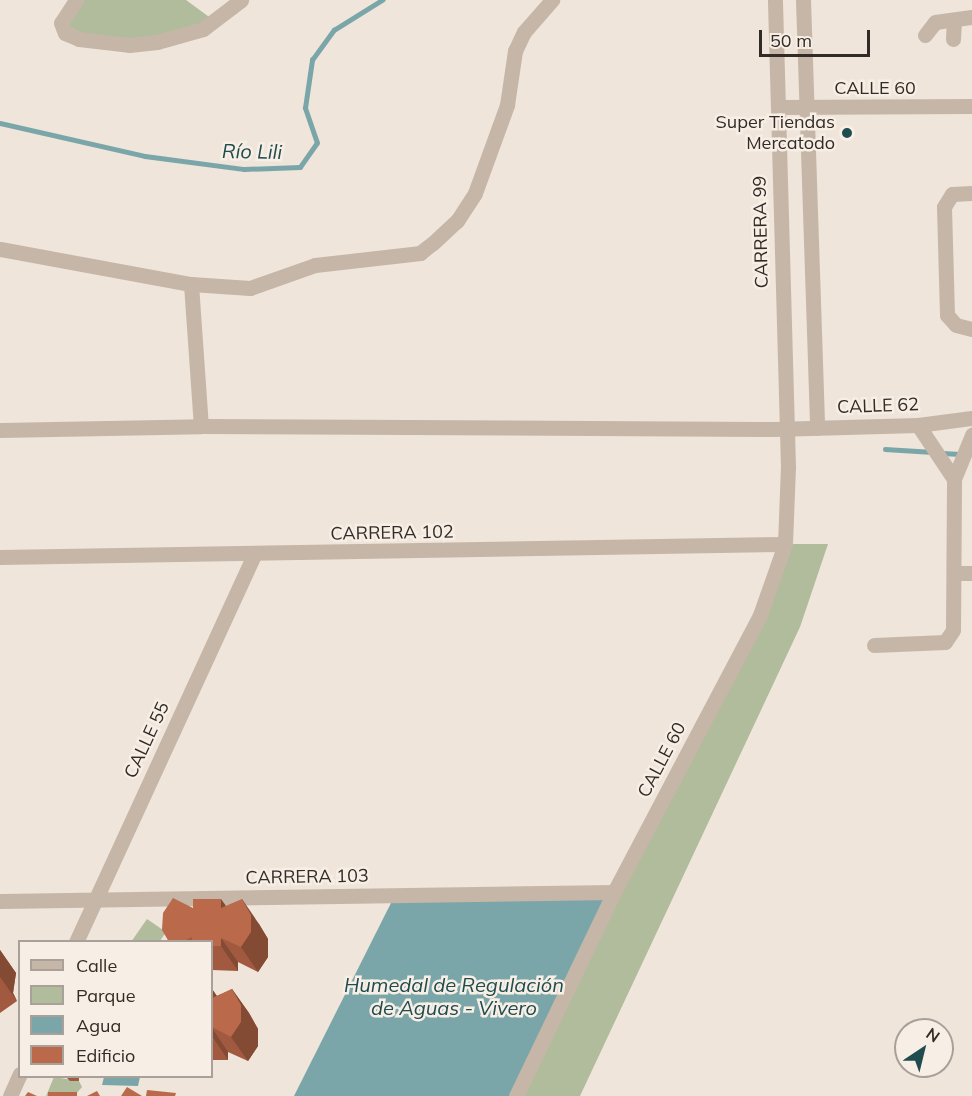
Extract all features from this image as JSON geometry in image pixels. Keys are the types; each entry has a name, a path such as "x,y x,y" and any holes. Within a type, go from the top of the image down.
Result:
{"street":[{"path":"76,0 64,17 60,28 79,39 148,43 203,29 241,0"},
{"path":"0,249 190,284 250,288 315,265 420,254 457,221 475,193 507,105 515,51 524,32 552,0"},
{"name":"CARRERA 99","path":"775,0 785,428"},
{"path":"803,0 817,428"},
{"path":"926,35 935,22 972,17"},
{"path":"953,39 954,20"},
{"name":"CALLE 60","path":"778,107 972,106"},
{"path":"972,193 952,194 944,207 947,315 956,326 972,329"},
{"path":"190,284 201,426"},
{"name":"CALLE 62","path":"0,430 201,426 817,428 918,424 972,418"},
{"path":"918,424 954,479"},
{"name":"CALLE 60","path":"516,1096 614,892 760,615 785,544 785,428"},
{"path":"874,645 945,642 953,630 954,479 972,435"},
{"name":"CARRERA 102","path":"0,557 254,555 785,544"},
{"name":"CALLE 55","path":"77,940 254,555"},
{"path":"954,573 972,573"},
{"name":"CARRERA 103","path":"0,901 614,892"},
{"path":"10,1096 18,1078"}],"green space":[{"path":"76,0 186,0 216,22 203,29 102,43 61,23"},
{"path":"785,544 828,544 800,627 580,1096 516,1096 761,613"},
{"path":"147,919 166,932 161,940 132,940"},
{"path":"54,1078 79,1081 82,1087 75,1095 46,1096"}],"water":[{"name":"Humedal de Regulación de Aguas - Vivero","path":"614,892 515,1096 294,1096 394,897"},
{"path":"104,1078 140,1078 138,1086 102,1085"}],"building":[{"path":"173,898 193,908 193,899 221,899 221,908 242,899 251,915 251,932 241,947 221,938 221,946 213,946 213,940 192,940 192,937 186,940 168,940 162,930 163,913"},
{"path":"232,989 241,1005 241,1022 231,1037 213,1028 213,998"},
{"path":"127,1087 142,1096 121,1096"},
{"path":"147,1090 176,1093 175,1096 146,1096"},
{"path":"97,1091 100,1096 87,1096"},
{"path":"28,1092 37,1096 25,1096"},
{"path":"48,1092 77,1092 77,1096 48,1096"}],"waterway":[{"name":"Río Lili","path":"0,123 145,156 244,169 300,167 317,143 305,108 312,60 334,30 382,0"},
{"path":"885,449 933,452"},
{"path":"942,453 960,454"}],"place":[{"name":"Super Tiendas Mercatodo","path":"847,133"}]}
